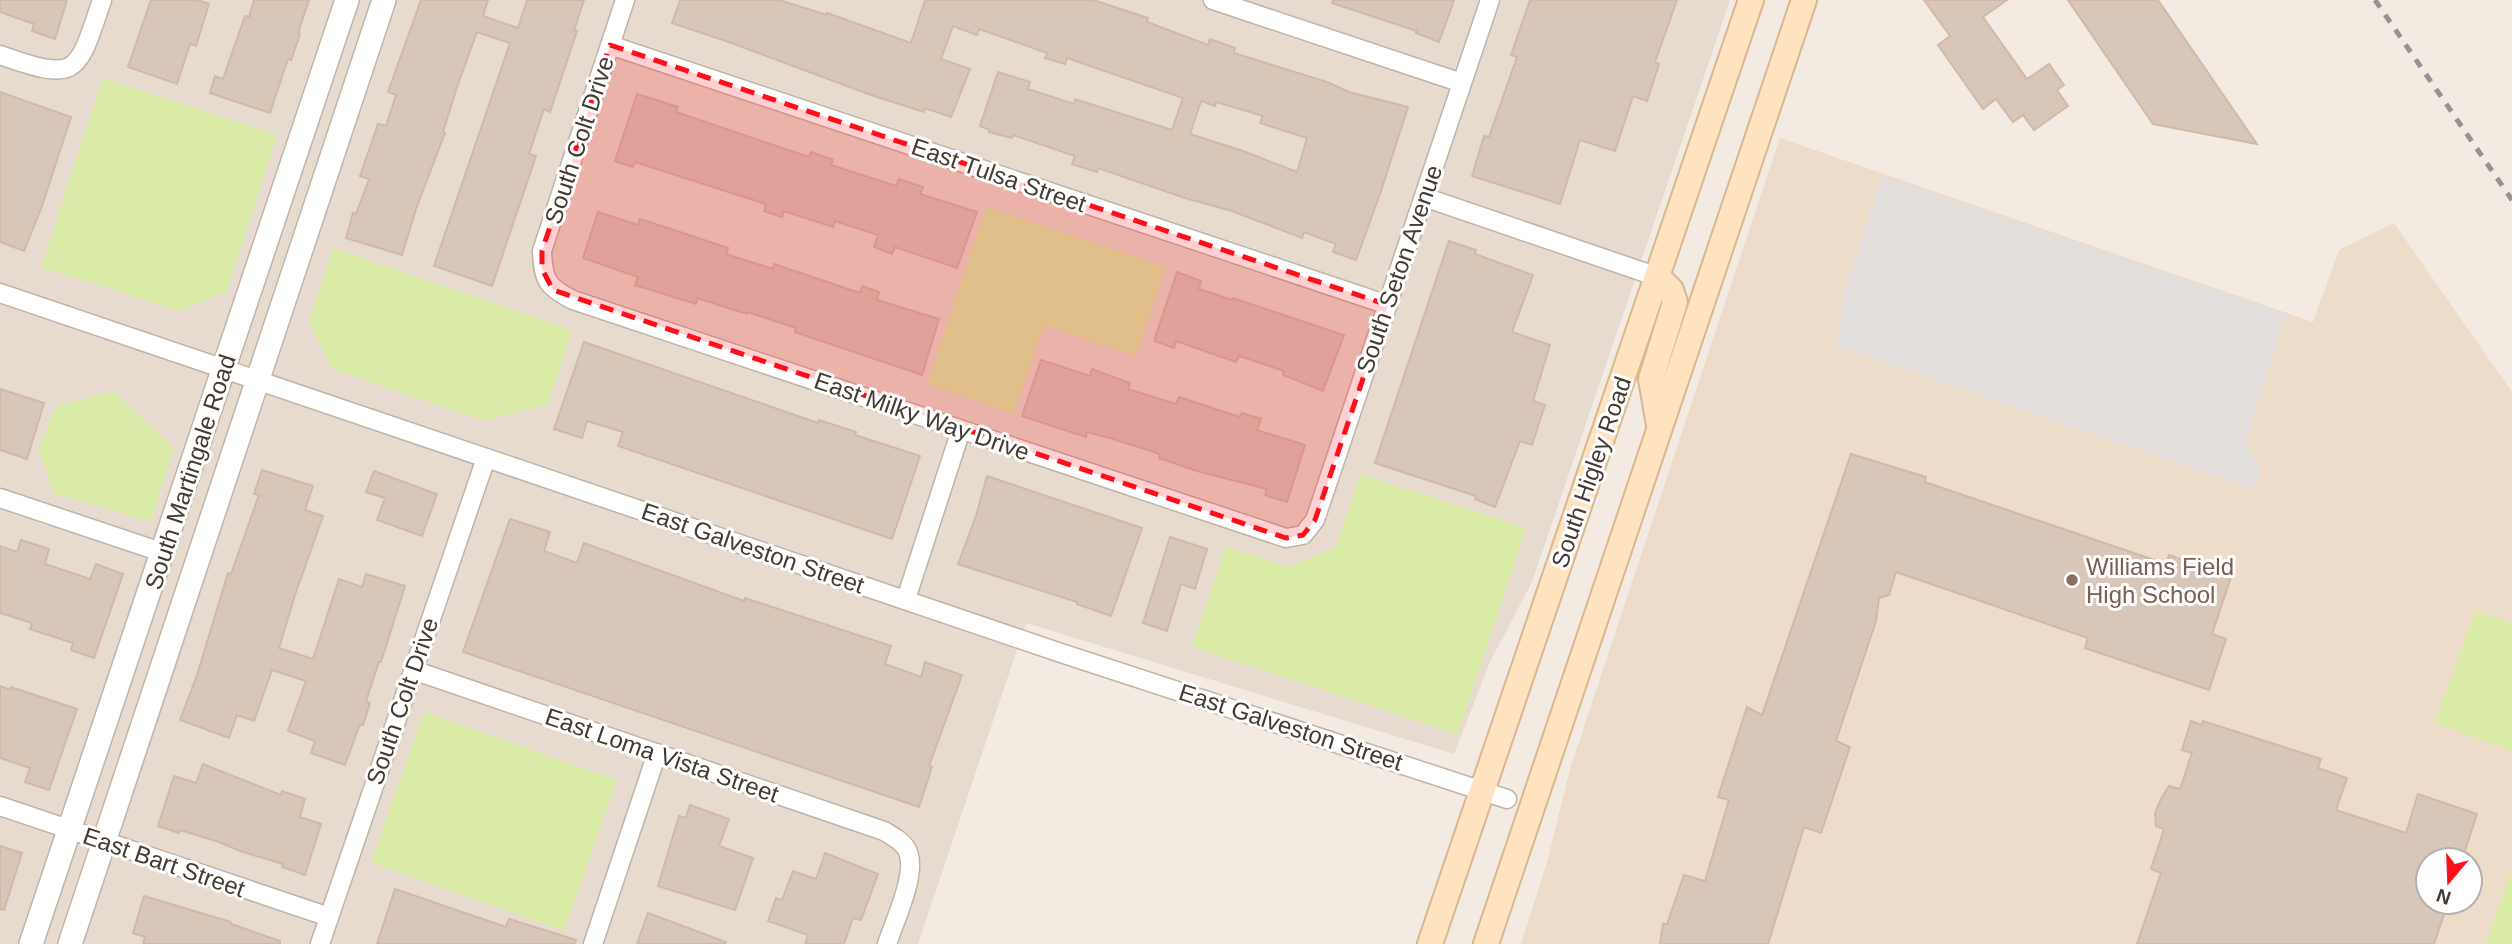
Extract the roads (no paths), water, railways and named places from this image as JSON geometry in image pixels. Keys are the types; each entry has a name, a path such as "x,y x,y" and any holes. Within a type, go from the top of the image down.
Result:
{"main road":[{"name":"South Higley Road","path":"1430,944 1751,0"},
{"name":"South Higley Road","path":"1486,944 1804,0"},
{"path":"1658,277 1671,290 1675,302 1651,379 1659,429"}],"street":[{"path":"0,55 31,66 56,71 68,69 79,61 86,48 102,0"},
{"name":"South Martingale Road","path":"32,944 347,0"},
{"name":"South Martingale Road","path":"70,944 384,0"},
{"name":"South Colt Drive","path":"546,281 542,269 542,251 625,0"},
{"path":"1213,0 1462,83"},
{"name":"South Seton Avenue","path":"1303,535 1315,520 1490,0"},
{"name":"East Tulsa Street","path":"610,45 1388,305"},
{"path":"1424,197 1658,277"},
{"name":"East Milky Way Drive","path":"546,281 553,290 573,300 1286,538 1303,535"},
{"name":"East Galveston Street","path":"0,293 1061,653 1507,799"},
{"path":"906,599 961,430"},
{"name":"South Colt Drive","path":"320,944 486,458"},
{"path":"0,498 164,553"},
{"name":"East Loma Vista Street","path":"412,670 884,831 898,839 907,849 910,860 908,882 887,944"},
{"path":"593,944 657,753"},
{"name":"East Bart Street","path":"0,806 329,917"}],"railway":[{"path":"2375,0 2512,200"}],"place":[{"name":"Williams Field High School","path":"2072,580"}]}
